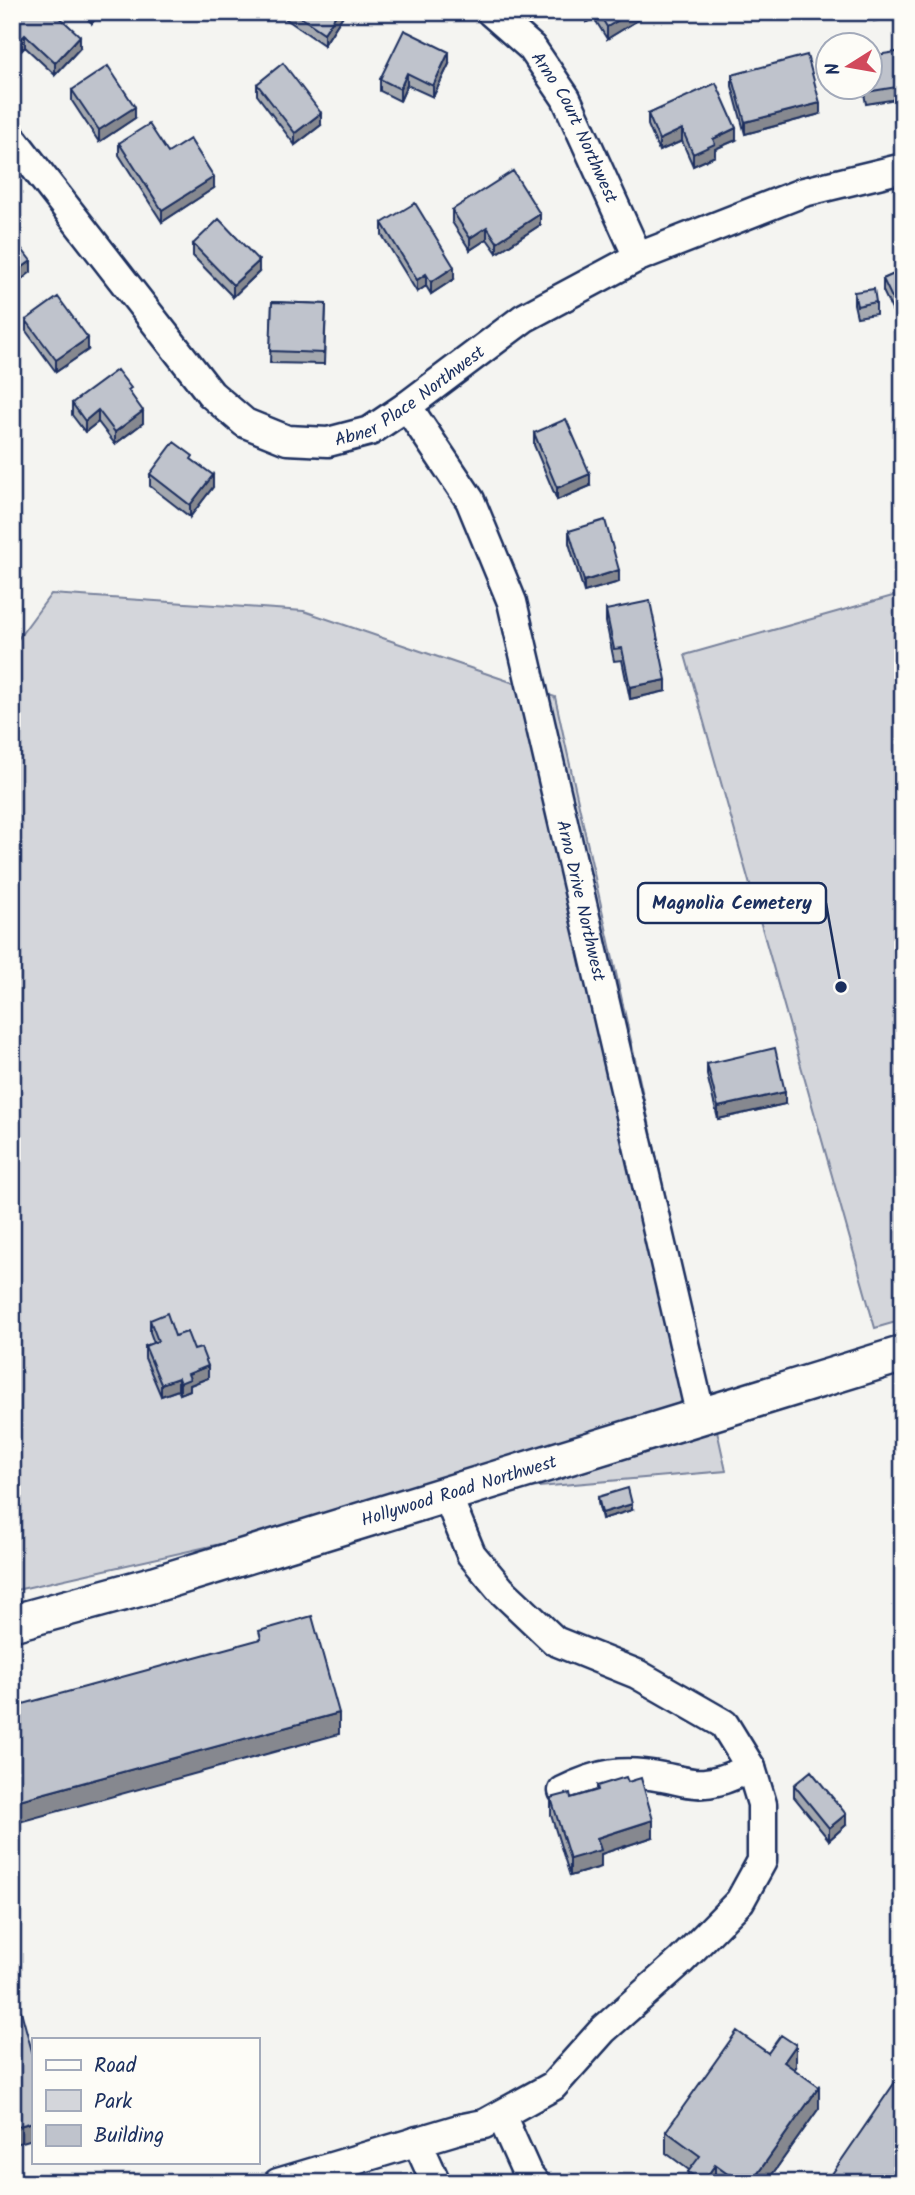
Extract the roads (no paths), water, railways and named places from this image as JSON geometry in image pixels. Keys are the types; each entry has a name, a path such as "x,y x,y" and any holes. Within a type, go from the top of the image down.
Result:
{"street":[{"name":"Arno Court Northwest","path":"491,12 532,48 566,99 638,257"},
{"name":"Abner Place Northwest","path":"12,138 211,394 244,423 287,440 328,442 370,430 407,406 524,318 638,257 804,191 903,168"},
{"name":"Arno Drive Northwest","path":"407,406 471,500 512,602 701,1417"},
{"name":"Hollywood Road Northwest","path":"12,1623 155,1584 903,1354"},
{"path":"278,2183 458,2129 484,2124 552,2086 603,2030 681,1961 740,1901 762,1861 762,1804 751,1768 724,1724 637,1674 555,1641 501,1590 471,1554 447,1495"},
{"path":"564,1791 585,1780 610,1773 653,1775 701,1784 719,1781 751,1768"},
{"path":"500,2115 527,2173 535,2183"},
{"path":"417,2141 436,2183"}],"place":[{"name":"Magnolia Cemetery","path":"841,987"}]}
